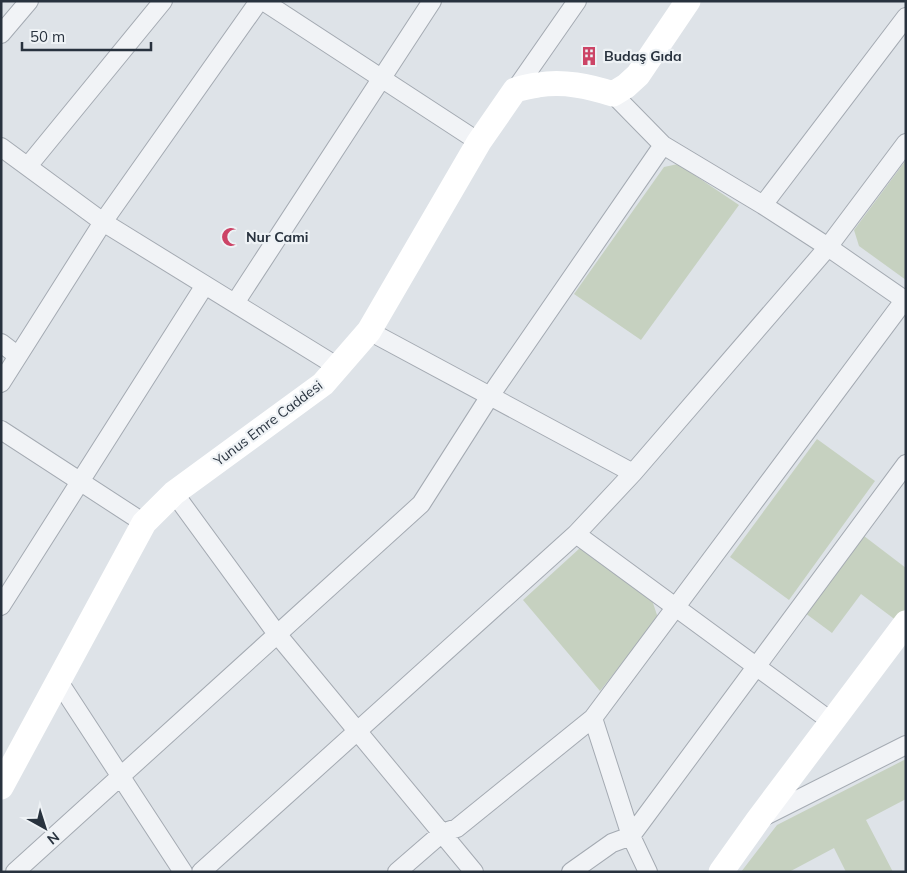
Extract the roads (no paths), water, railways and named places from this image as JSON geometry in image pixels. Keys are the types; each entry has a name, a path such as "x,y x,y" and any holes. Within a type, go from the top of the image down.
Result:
{"street":[{"path":"1,34 29,1"},
{"path":"28,166 163,1"},
{"path":"1,383 103,222 259,1"},
{"path":"263,1 479,142"},
{"path":"235,303 432,1"},
{"path":"515,90 577,1"},
{"path":"613,94 638,75 688,1"},
{"path":"763,204 906,17"},
{"path":"397,872 442,833 457,828 593,718 905,300 763,204 663,145 613,94 578,84 537,85 515,90"},
{"name":"Yunus Emre Caddesi","path":"1,787 144,523 174,493 323,384 369,331 479,142 515,90"},
{"path":"201,872 576,534 633,473 828,248 906,143"},
{"path":"15,872 421,504 490,396 663,145"},
{"path":"1,147 103,222 338,367"},
{"path":"1,606 205,285"},
{"path":"369,331 633,473"},
{"path":"1,343 18,356"},
{"path":"1,430 144,523"},
{"path":"571,872 612,843 631,836 906,464"},
{"path":"174,493 277,634 474,872"},
{"path":"576,534 832,722"},
{"path":"721,872 906,622"},
{"path":"59,682 183,872"},
{"path":"593,718 631,836 648,872"},
{"path":"758,820 906,745"}],"place":[{"name":"Budaş Gıda","path":"589,56"},
{"name":"Nur Cami","path":"231,237"}]}
